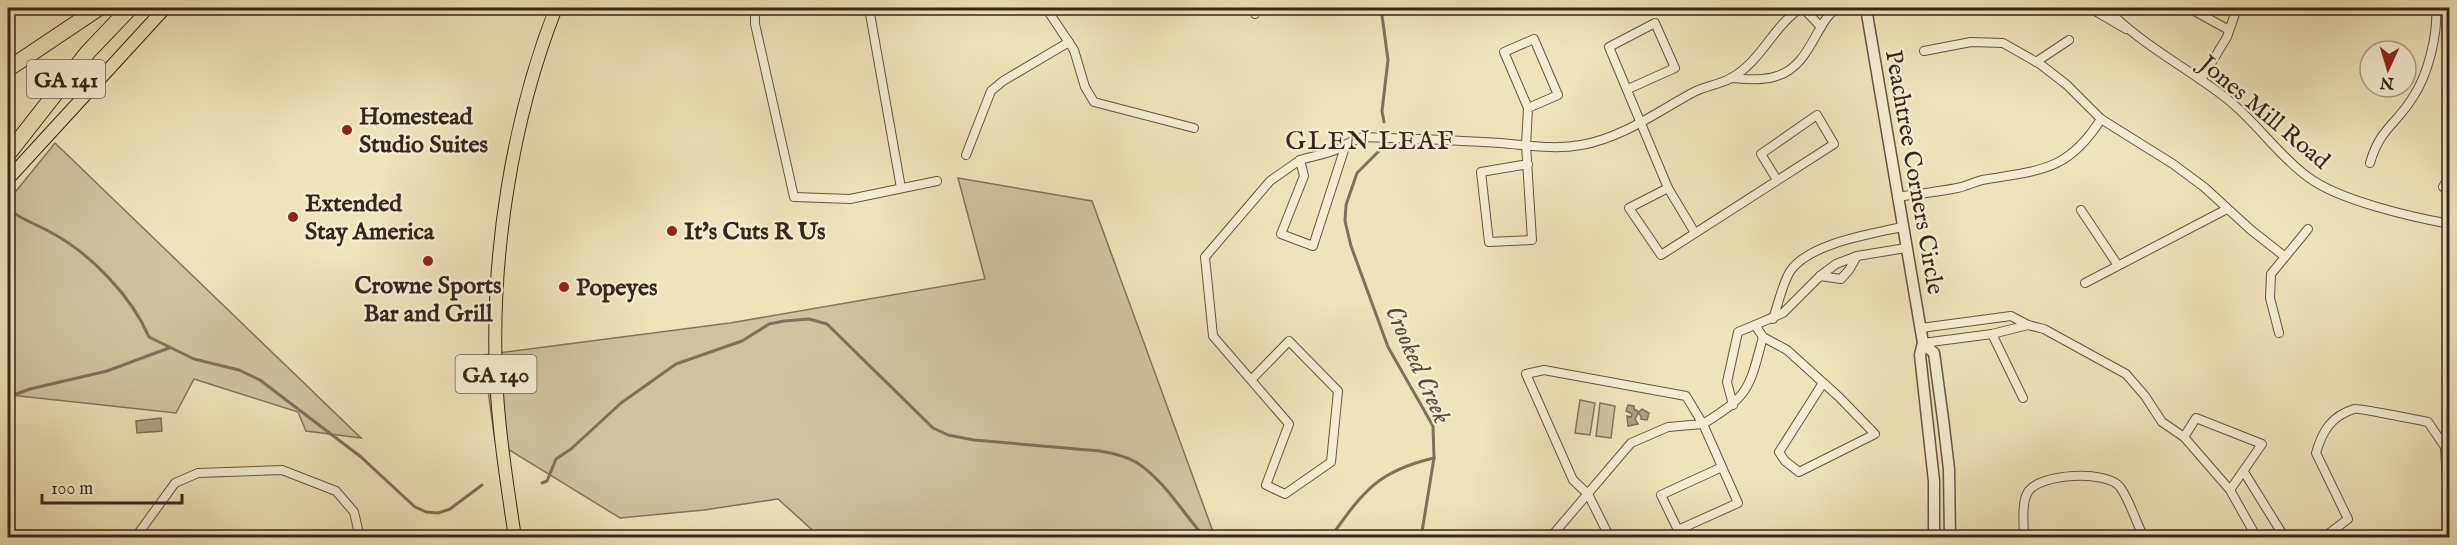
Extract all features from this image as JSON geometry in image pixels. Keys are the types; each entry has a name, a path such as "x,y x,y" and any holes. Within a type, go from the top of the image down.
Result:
{"highway":[{"path":"8,69 99,8"},
{"name":"GA 141","path":"8,154 88,52 130,8"}],"main road":[{"path":"8,179 165,8"},
{"name":"GA 140","path":"515,537 498,402 495,343 497,291 506,210 521,125 537,62 556,8"}],"street":[{"path":"762,8 755,14 755,24 794,197 849,199 937,181"},
{"path":"783,8 788,10 815,8"},
{"path":"869,8 901,188"},
{"path":"1046,8 1070,42 1085,87 1094,102 1194,128"},
{"path":"1251,380 1289,341 1338,391 1331,462 1285,494 1266,485 1289,424 1251,380 1214,336 1205,257 1270,181 1300,160 1339,149 1363,137 1550,148 1582,145 1617,134 1695,91 1731,78 1757,57 1787,17 1802,8 1821,27"},
{"path":"1731,78 1755,80 1779,76 1799,63 1812,46 1829,15 1836,8 1842,8"},
{"name":"Peachtree Corners Circle","path":"1866,8 1923,343 1920,355 1934,481 1934,537"},
{"path":"2090,8 2131,31"},
{"name":"Jones Mill Road","path":"2106,8 2131,31 2225,96 2287,158 2319,184 2339,194 2450,224"},
{"path":"2189,8 2229,30"},
{"path":"2201,80 2227,37 2237,8"},
{"path":"2370,163 2375,146 2414,97 2428,63 2436,29 2436,8"},
{"path":"1628,89 1675,69 1655,23 1609,47 1668,188 1695,233"},
{"path":"1528,108 1558,95 1534,39 1504,52 1528,108 1526,145 1528,164 1532,240 1489,242 1481,171 1528,164"},
{"path":"2036,62 2070,40"},
{"path":"966,155 991,91 1003,81 1070,42"},
{"path":"1924,51 1971,42 2003,43 2036,62 2067,85 2101,120 2173,164 2204,187 2284,256"},
{"path":"1668,188 1629,208 1661,255 1834,144 1817,115 1761,154 1777,180"},
{"path":"1898,197 2044,170 2062,162 2080,147 2101,120"},
{"path":"1300,160 1304,176 1281,234 1313,246 1346,144"},
{"path":"2444,187 2450,174"},
{"path":"2085,283 2227,209"},
{"path":"2081,210 2116,266"},
{"path":"1773,319 1790,271 1806,256 1843,241 1902,227"},
{"path":"2279,333 2270,298 2271,274 2308,229"},
{"path":"1733,405 1727,382 1738,332 1783,313 1820,276 1836,264 1857,256 1906,248"},
{"path":"1820,276 1841,279 1857,256"},
{"path":"1921,328 2011,316 2028,325 2053,333 2126,374 2145,396 2162,422 2184,437 2230,490 2257,537"},
{"path":"1755,325 1764,337 1787,350 1839,397 1875,434 1799,472 1785,461 1779,452 1822,383"},
{"path":"1923,343 1992,334 2028,325"},
{"path":"1992,334 2023,398"},
{"path":"1550,537 1631,443 1668,427 1703,424 1733,405 1749,385 1764,337"},
{"name":"Peachtree Corners Circle","path":"1923,343 1934,353 1949,469 1950,537"},
{"path":"1610,537 1588,494 1573,480 1526,374 1544,370 1686,396 1703,424 1722,466 1738,503 1678,530 1661,495 1722,466"},
{"path":"2323,537 2348,519 2316,453 2321,436 2330,422 2356,408 2428,422 2445,447 2450,536"},
{"path":"2184,437 2196,418 2262,444 2230,490"},
{"path":"135,537 175,483 198,473 282,470 336,491 354,512 360,537"},
{"path":"2244,472 2283,535"},
{"path":"2024,537 2026,496 2030,488 2044,481 2066,475 2108,481 2119,486 2144,537"}],"shaded area":[{"path":"55,143 361,438 306,431 298,412 194,379 176,413 10,395 8,400 8,201"},
{"path":"958,178 1092,201 1215,537 896,538 886,535 880,538 820,537 778,499 704,510 620,518 495,441 483,355 730,323 985,279"},
{"path":"1580,400 1595,403 1590,435 1575,433"},
{"path":"1600,403 1615,406 1611,438 1596,436"},
{"path":"1628,405 1634,406 1634,409 1639,412 1642,409 1649,413 1647,420 1641,419 1638,413 1635,419 1638,424 1628,426 1627,416 1631,417 1632,414 1626,411"},
{"path":"161,418 162,431 137,433 136,421"}],"waterway":[{"name":"Crooked Creek","path":"1381,8 1388,60 1382,111 1384,122"},
{"name":"Crooked Creek","path":"1382,148 1357,173 1346,205 1345,221 1351,246 1388,347 1433,426 1434,458 1421,538"},
{"path":"8,208 81,252 121,292 142,322 149,337 194,359 239,370 260,380 361,457 415,507 426,512 438,513 450,509 482,485"},
{"path":"542,483 547,481 556,459 571,449 621,403 676,364 742,341 769,324 809,319 827,324 933,428 948,435 974,440 1100,451 1127,458 1136,462 1156,478 1205,538"},
{"path":"8,397 30,389 107,371 169,348"},
{"path":"1330,538 1352,508 1373,486 1398,470 1434,458"}],"place":[{"name":"Homestead Studio Suites","path":"347,130"},
{"name":"Extended Stay America","path":"293,217"},
{"name":"It's Cuts R Us","path":"672,231"},
{"name":"Crowne Sports Bar and Grill","path":"428,261"},
{"name":"Popeyes","path":"564,287"}],"district":[{"name":"GLEN LEAF","path":"1370,140"}]}
